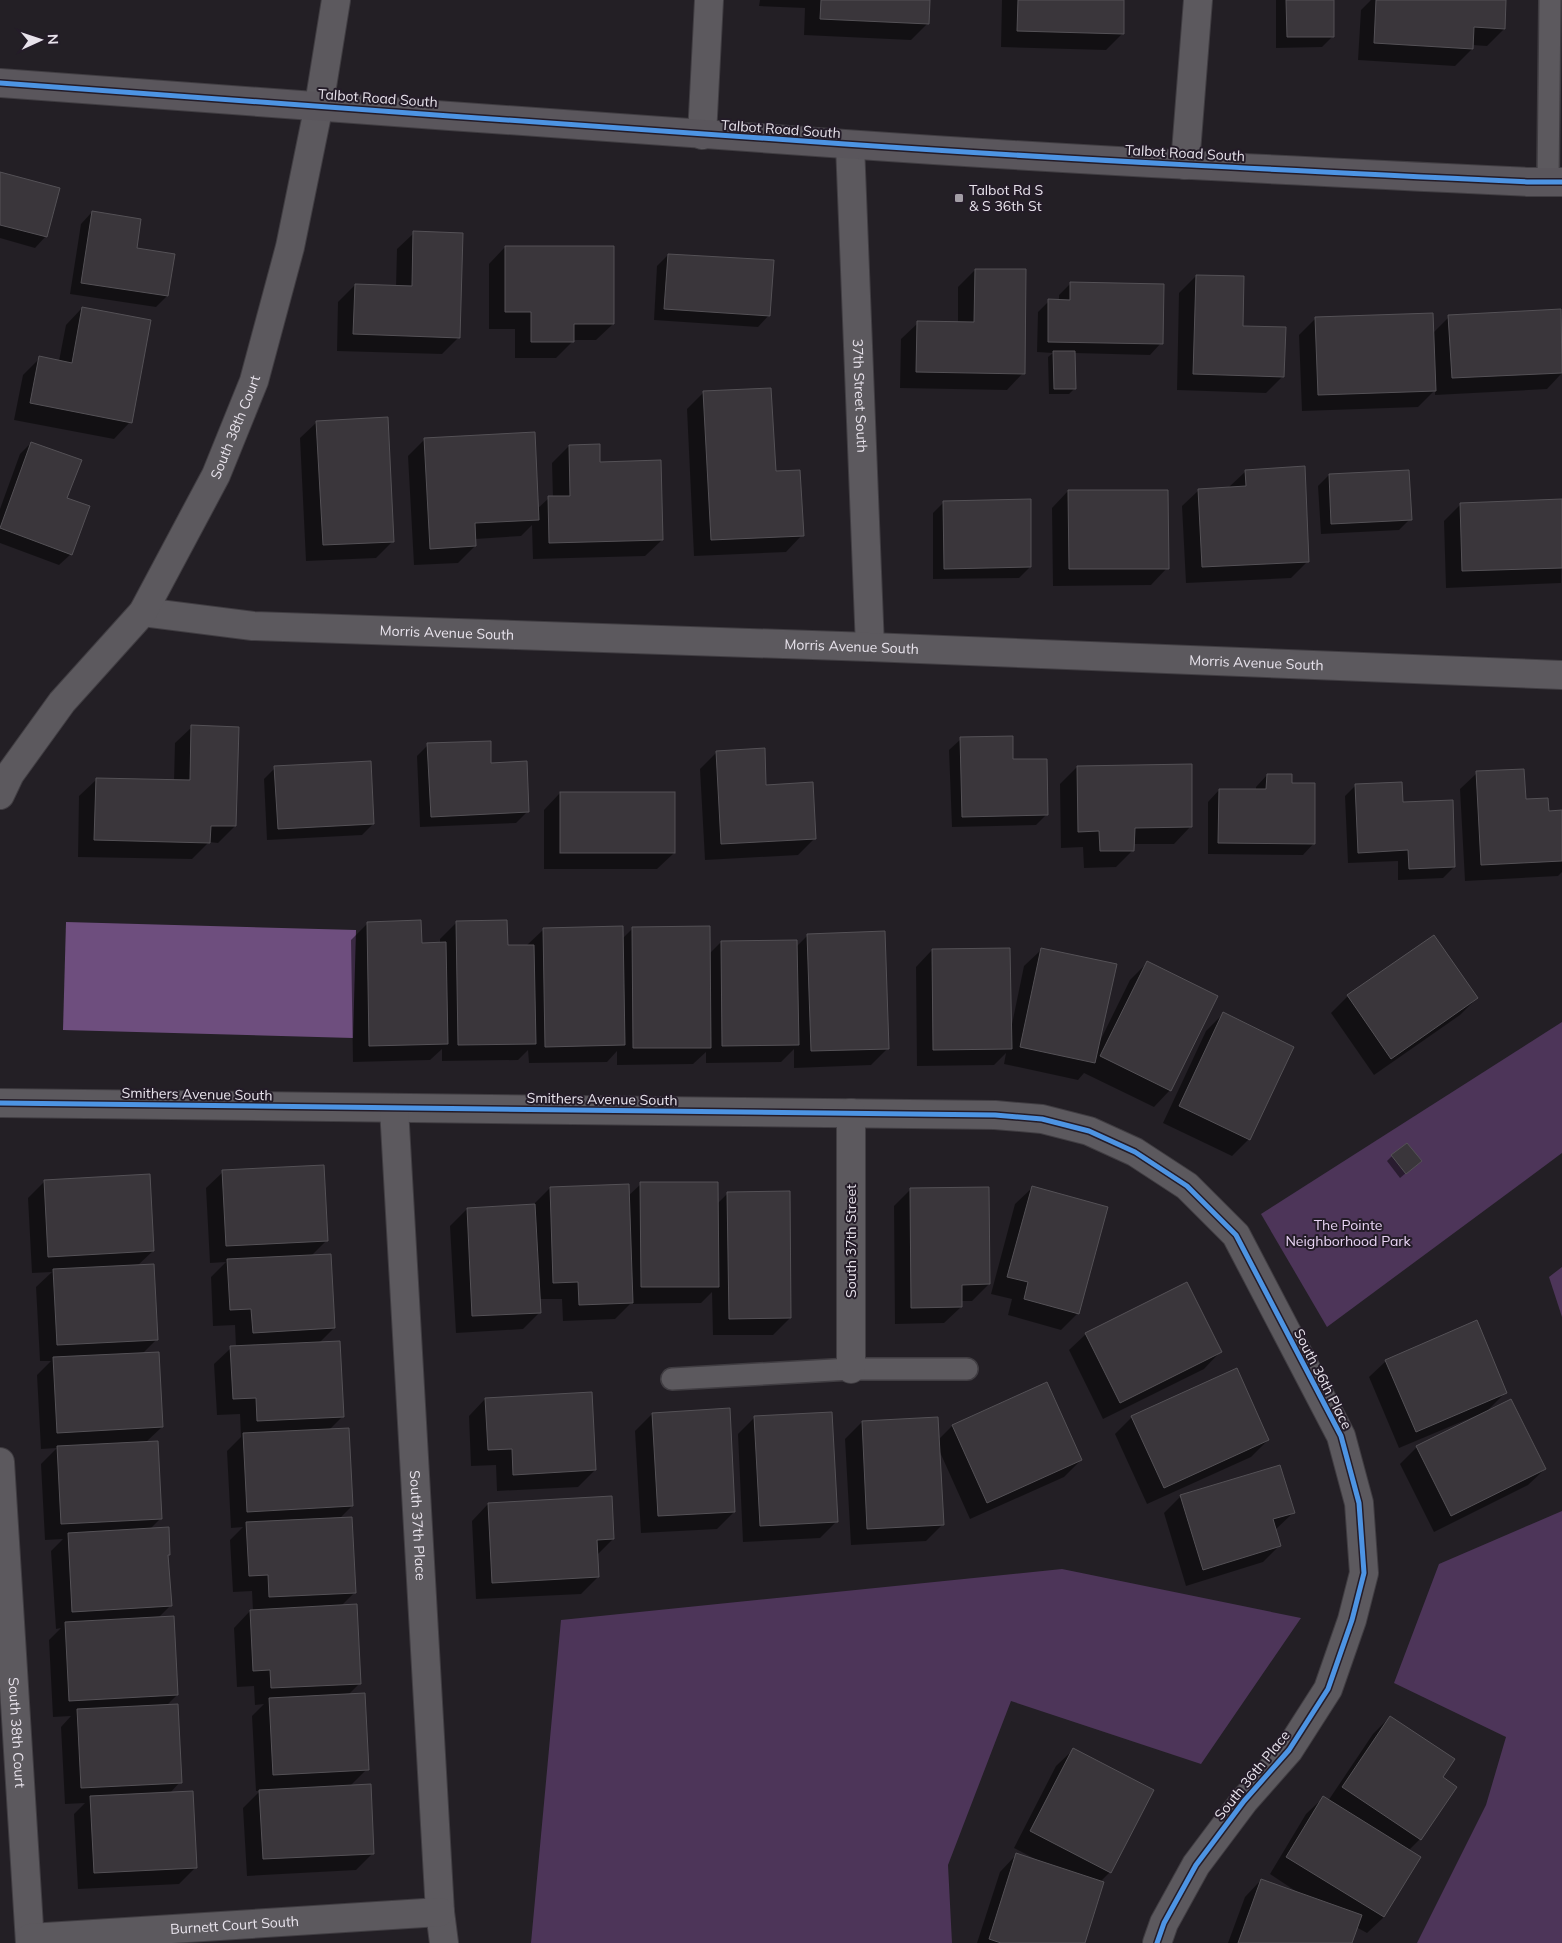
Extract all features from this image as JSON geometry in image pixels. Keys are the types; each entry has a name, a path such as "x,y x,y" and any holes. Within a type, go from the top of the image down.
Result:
{"street":[{"name":"South 38th Court","path":"0,795 10,774 62,702 144,612 216,475 254,381 290,246 319,105 336,0"},
{"path":"702,135 709,0"},
{"path":"1185,165 1198,0"},
{"name":"Talbot Road South","path":"0,83 850,145 1185,165 1555,182"},
{"name":"37th Street South","path":"850,145 870,647"},
{"name":"Morris Avenue South","path":"144,612 253,626 870,647 1562,675"},
{"name":"Smithers Avenue South","path":"0,1103 995,1114 1042,1119 1089,1131 1136,1152 1187,1186"},
{"name":"South 37th Place","path":"394,1108 440,1912 444,1943"},
{"name":"South 37th Street","path":"851,1113 851,1369"},
{"name":"South 36th Place","path":"1157,1943 1164,1923 1196,1865 1244,1801 1289,1750 1328,1689 1352,1620 1364,1573 1359,1503 1341,1436 1236,1235 1187,1186"},
{"name":"South 38th Court","path":"0,1462 30,1940"},
{"name":"Burnett Court South","path":"30,1940 440,1912"}],"lane":[{"path":"1550,0 1555,182"},
{"path":"672,1379 851,1369 967,1369"}],"green space":[{"name":"The Pointe Neighborhood Park","path":"1562,1022 1562,1153 1327,1327 1261,1214"},
{"path":"1562,1267 1562,1317 1549,1277"},
{"path":"1562,1511 1562,1943 1417,1943 1486,1805 1506,1737 1394,1683 1439,1564"},
{"path":"1062,1569 1301,1618 1201,1764 1011,1701 948,1865 952,1943 531,1943 561,1620"}],"shaded area":[{"path":"66,922 356,930 353,1038 63,1030"}],"building":[{"path":"821,0 930,0 929,24 820,19"},
{"path":"1018,0 1124,0 1124,34 1017,31"},
{"path":"1286,0 1334,0 1334,37 1287,37"},
{"path":"1376,0 1506,0 1505,29 1474,27 1473,49 1374,43"},
{"path":"0,172 60,188 47,237 0,225"},
{"path":"92,211 141,219 137,248 175,254 168,296 81,283"},
{"path":"413,231 463,233 460,338 353,334 355,284 412,286"},
{"path":"505,246 614,246 614,324 574,324 574,342 531,342 531,312 505,312"},
{"path":"668,254 774,260 770,316 664,309"},
{"path":"975,269 1026,269 1025,374 916,372 917,321 974,322"},
{"path":"1196,275 1244,276 1243,326 1286,327 1284,377 1193,374"},
{"path":"1070,282 1164,284 1163,344 1048,342 1048,299 1070,300"},
{"path":"82,307 151,320 132,423 30,403 39,356 72,363"},
{"path":"1561,309 1562,373 1452,378 1448,315"},
{"path":"1433,313 1436,391 1318,395 1315,317"},
{"path":"1053,351 1075,351 1076,389 1054,389"},
{"path":"771,388 776,471 800,470 804,536 711,540 703,391"},
{"path":"388,417 394,542 323,545 316,421"},
{"path":"535,432 539,520 475,523 476,546 430,549 424,438"},
{"path":"31,442 82,460 67,498 90,506 72,555 0,528"},
{"path":"600,444 600,462 661,460 663,540 549,543 548,496 570,496 569,445"},
{"path":"1305,466 1309,562 1202,567 1198,489 1246,486 1245,470"},
{"path":"1409,470 1412,520 1331,524 1329,474"},
{"path":"1068,490 1168,490 1169,569 1069,569"},
{"path":"1031,499 1031,567 944,569 943,501"},
{"path":"1562,499 1562,568 1462,571 1460,503"},
{"path":"191,725 239,727 236,826 211,826 210,843 94,840 96,778 190,780"},
{"path":"1013,736 1013,759 1047,759 1048,815 962,817 960,737"},
{"path":"491,741 491,763 527,761 529,812 431,817 427,743"},
{"path":"765,748 766,785 813,782 816,839 721,844 716,751"},
{"path":"371,761 374,824 278,829 274,766"},
{"path":"1192,764 1192,827 1135,828 1134,851 1100,851 1099,831 1078,832 1077,766"},
{"path":"1524,769 1526,799 1548,798 1549,811 1562,810 1562,861 1481,865 1476,771"},
{"path":"1267,774 1292,774 1292,783 1315,783 1315,844 1218,843 1219,789 1266,789"},
{"path":"1402,782 1403,802 1453,800 1455,867 1409,869 1408,850 1358,853 1355,784"},
{"path":"560,792 675,792 675,853 560,853"},
{"path":"421,920 422,943 446,942 448,1044 369,1046 367,922"},
{"path":"507,920 508,945 534,945 536,1044 458,1045 456,921"},
{"path":"623,926 625,1045 545,1047 543,928"},
{"path":"710,926 711,1048 633,1048 632,927"},
{"path":"885,931 889,1049 811,1051 807,934"},
{"path":"1434,935 1478,998 1391,1059 1347,995"},
{"path":"797,940 799,1045 722,1046 721,941"},
{"path":"1010,948 1012,1049 933,1050 932,949"},
{"path":"1041,948 1117,964 1095,1063 1020,1047"},
{"path":"1147,961 1218,996 1171,1091 1100,1056"},
{"path":"1223,1012 1294,1047 1250,1140 1179,1106"},
{"path":"1407,1143 1422,1161 1406,1174 1391,1155"},
{"path":"324,1165 328,1241 226,1246 222,1170"},
{"path":"150,1174 154,1251 48,1257 44,1180"},
{"path":"640,1182 718,1182 719,1287 641,1287"},
{"path":"629,1184 633,1303 579,1305 578,1282 553,1283 550,1187"},
{"path":"1032,1186 1108,1207 1079,1314 1024,1299 1028,1282 1007,1277"},
{"path":"989,1187 990,1284 962,1285 962,1307 911,1308 910,1188"},
{"path":"790,1191 791,1318 729,1319 727,1192"},
{"path":"535,1204 541,1313 472,1316 467,1208"},
{"path":"331,1254 335,1328 253,1333 251,1309 230,1310 227,1259"},
{"path":"154,1264 158,1340 57,1345 53,1269"},
{"path":"1187,1282 1222,1352 1120,1403 1085,1333"},
{"path":"1477,1320 1507,1393 1416,1432 1385,1360"},
{"path":"340,1341 344,1417 257,1421 256,1398 233,1399 230,1346"},
{"path":"159,1352 163,1427 57,1433 53,1357"},
{"path":"1237,1368 1269,1440 1164,1488 1131,1416"},
{"path":"1047,1382 1082,1460 987,1503 952,1425"},
{"path":"592,1392 596,1470 513,1475 512,1449 488,1450 485,1398"},
{"path":"1511,1399 1546,1469 1451,1516 1416,1446"},
{"path":"730,1408 735,1512 658,1516 652,1413"},
{"path":"832,1412 838,1522 760,1526 754,1416"},
{"path":"938,1417 944,1525 867,1529 862,1421"},
{"path":"349,1428 353,1506 247,1512 243,1433"},
{"path":"158,1441 162,1519 61,1524 57,1446"},
{"path":"1280,1465 1295,1513 1273,1519 1281,1546 1203,1570 1180,1495"},
{"path":"612,1496 614,1539 597,1540 599,1577 492,1583 488,1503"},
{"path":"352,1517 356,1593 269,1597 268,1575 249,1576 246,1522"},
{"path":"169,1527 170,1555 168,1555 172,1606 72,1612 68,1533"},
{"path":"357,1604 361,1684 271,1688 270,1670 253,1671 250,1610"},
{"path":"174,1616 178,1695 69,1701 65,1622"},
{"path":"365,1693 369,1770 273,1775 269,1698"},
{"path":"178,1704 182,1783 81,1788 77,1709"},
{"path":"1390,1716 1455,1759 1443,1777 1457,1787 1421,1840 1342,1787"},
{"path":"1073,1748 1154,1790 1111,1873 1030,1831"},
{"path":"371,1784 374,1854 263,1859 259,1790"},
{"path":"193,1791 197,1868 94,1873 90,1796"},
{"path":"1323,1796 1421,1857 1384,1917 1286,1857"},
{"path":"1016,1853 1104,1882 1085,1943 1001,1943 989,1939"},
{"path":"1261,1879 1362,1915 1352,1943 1238,1943"}],"cycle path":[{"path":"0,83 931,150 1273,169 1562,182"},
{"path":"0,1103 995,1115 1042,1119 1089,1131 1135,1152 1187,1186 1236,1235 1341,1436 1359,1503 1364,1573 1352,1620 1328,1689 1289,1750 1244,1801 1196,1865 1164,1923 1157,1943"}],"place":[{"name":"Talbot Rd S & S 36th St","path":"959,198"}]}
